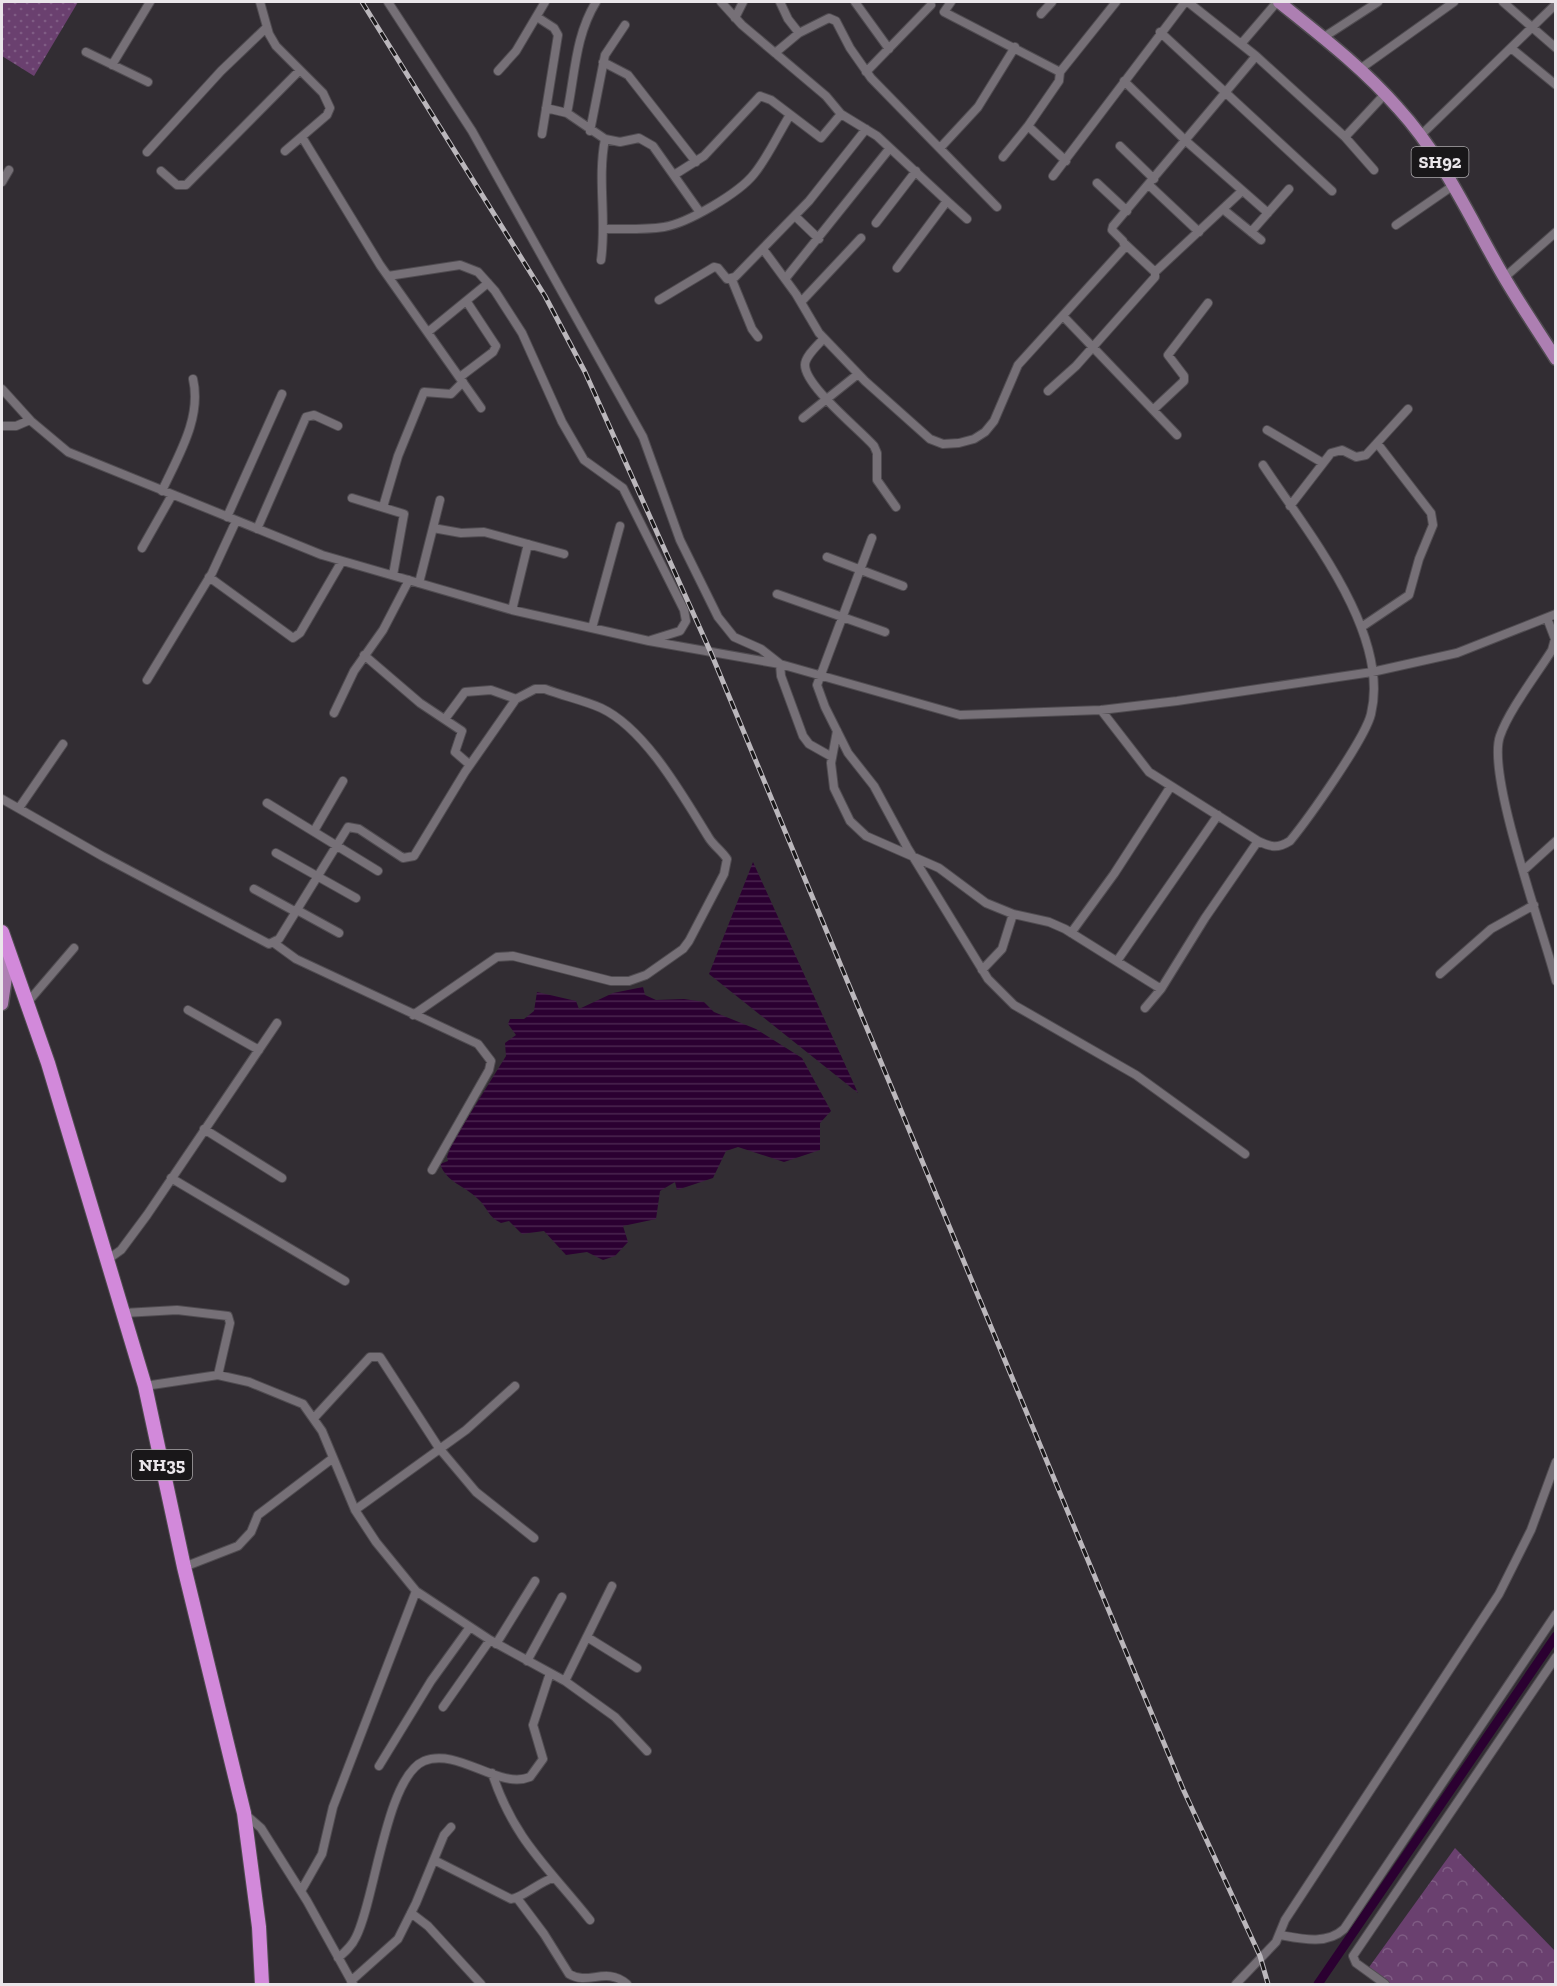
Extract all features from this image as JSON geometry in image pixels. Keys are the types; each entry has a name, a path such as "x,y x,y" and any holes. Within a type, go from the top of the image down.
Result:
{"highway":[{"name":"NH35","path":"2,932 27,1003 144,1386 184,1567 244,1813 259,1927 262,1984"}],"main road":[{"name":"SH92","path":"1278,2 1324,38 1385,93 1420,135 1454,185 1504,278 1556,359"},
{"path":"2,1004 9,957"}],"street":[{"path":"112,65 150,2"},
{"path":"260,2 267,27 276,46 323,93 330,108 327,116 285,152"},
{"path":"388,2 471,131 643,437 680,540 718,617 734,637 761,649 780,664 781,676 803,736 809,744 832,757"},
{"path":"498,71 516,51 545,2"},
{"path":"567,113 577,63 577,46 588,15 596,2"},
{"path":"721,2 735,18 826,96 841,114 866,129 890,148 967,219"},
{"path":"735,18 744,2"},
{"path":"780,2 788,19 799,33"},
{"path":"855,2 889,49"},
{"path":"944,12 951,2"},
{"path":"1041,14 1052,2"},
{"path":"1003,157 1059,81 1060,72 1116,2"},
{"path":"1053,176 1160,32 1186,2 1256,56 1345,137 1374,170"},
{"path":"1241,44 1278,2"},
{"path":"1324,38 1378,2"},
{"path":"1359,69 1454,2"},
{"path":"1503,2 1556,48"},
{"path":"866,72 929,3 1060,72"},
{"path":"1420,135 1556,4"},
{"path":"537,17 558,32 542,134"},
{"path":"775,53 799,33 829,18 833,19 866,72 997,207"},
{"path":"590,130 603,62 609,46 625,25"},
{"path":"147,152 214,79 267,27"},
{"path":"1160,32 1332,191"},
{"path":"940,148 978,107 1015,47"},
{"path":"1511,48 1556,85"},
{"path":"86,52 148,82"},
{"path":"1155,272 1112,230 1256,56"},
{"path":"603,62 628,75 696,162"},
{"path":"161,171 177,185 186,185 300,70"},
{"path":"1124,81 1186,141 1268,213"},
{"path":"1345,137 1385,93"},
{"path":"674,175 696,162 760,96 771,100 821,138 841,114"},
{"path":"546,108 567,113 605,139 620,142 635,138 644,140 653,146 699,212"},
{"path":"604,229 666,227 699,212 748,182 790,116"},
{"path":"1028,126 1066,160"},
{"path":"732,280 795,216 866,129"},
{"path":"302,137 388,276 481,408"},
{"path":"601,260 604,229 600,189 605,139"},
{"path":"1120,146 1198,232"},
{"path":"785,279 890,148"},
{"path":"2,182 9,170"},
{"path":"876,223 916,171"},
{"path":"1097,183 1127,211"},
{"path":"1396,225 1454,185"},
{"path":"1251,232 1289,189"},
{"path":"1048,391 1153,281 1155,272 1242,191"},
{"path":"897,268 947,201"},
{"path":"1224,210 1262,240"},
{"path":"795,216 819,239"},
{"path":"1504,278 1556,232"},
{"path":"801,302 861,238"},
{"path":"763,249 824,338 858,374 930,439 943,444 974,439 994,421 1018,365 1125,244"},
{"path":"388,276 460,265 478,272 488,283 522,333 562,422 585,460 623,488 684,610 686,621 680,631 650,641"},
{"path":"659,300 714,267 718,268 725,278 732,280"},
{"path":"732,280 752,329 758,337"},
{"path":"428,332 488,283"},
{"path":"382,507 398,456 424,392 451,394 462,380 494,352 496,346 467,302"},
{"path":"1153,410 1184,381 1184,376 1168,355 1208,303"},
{"path":"1062,316 1177,435"},
{"path":"824,338 806,364 816,387 874,446 877,453 877,480 896,507"},
{"path":"803,418 858,374"},
{"path":"162,491 193,420 196,391 193,379"},
{"path":"2,389 30,420 68,452 256,529 342,561 512,610 650,641 780,664 960,715 1101,710 1372,672 1457,653 1556,614"},
{"path":"226,517 282,394"},
{"path":"1290,506 1335,450 1360,458 1408,409"},
{"path":"256,529 306,417 314,415 338,426"},
{"path":"2,426 16,426 30,420"},
{"path":"1267,430 1323,463"},
{"path":"1363,626 1409,595 1419,559 1433,525 1431,513 1425,503 1402,479 1377,443"},
{"path":"1101,710 1149,772 1258,841 1280,847 1290,841 1345,761 1366,729 1372,713 1372,672 1363,626 1343,586 1263,465"},
{"path":"142,548 172,495"},
{"path":"352,498 402,512 405,519 393,575"},
{"path":"419,583 440,501"},
{"path":"147,680 210,578 236,521"},
{"path":"592,628 620,526"},
{"path":"433,528 461,533 484,532 564,554"},
{"path":"872,538 818,676 817,685 825,707 848,753 874,786 912,855 982,970 1014,1005 1136,1075 1245,1154"},
{"path":"512,610 528,544"},
{"path":"827,557 903,586"},
{"path":"210,578 291,637 296,638 342,561"},
{"path":"334,713 364,655 383,630 409,580"},
{"path":"777,594 885,632"},
{"path":"1546,618 1555,639 1552,650 1503,729 1497,748 1504,801 1556,981"},
{"path":"364,655 420,703 462,731 455,752 470,765"},
{"path":"274,943 297,911 348,827 353,826 403,858 410,858 516,699 535,689 544,689 603,709 620,721 651,751 694,811 711,840 724,854 727,865 690,940 683,949 646,975 629,981 611,981 513,956 497,957 413,1015"},
{"path":"445,719 465,692 490,690 516,699"},
{"path":"837,731 832,757 834,788 850,821 878,843 939,868 986,903 1013,914 1049,922 1071,933 1161,989"},
{"path":"19,808 63,744"},
{"path":"314,831 344,781"},
{"path":"1071,933 1114,874 1171,786"},
{"path":"2,798 263,942 274,943 296,959 478,1044 491,1061 489,1070 432,1170"},
{"path":"267,802 378,871"},
{"path":"1117,961 1218,815"},
{"path":"1145,1008 1161,989 1205,918 1258,841"},
{"path":"1524,870 1556,841"},
{"path":"276,853 356,898"},
{"path":"254,889 339,933"},
{"path":"1440,974 1491,929 1534,904"},
{"path":"982,970 1002,949 1010,933 1013,914"},
{"path":"27,1003 74,948"},
{"path":"188,1010 259,1050"},
{"path":"107,1260 121,1250 277,1023"},
{"path":"204,1129 282,1178"},
{"path":"171,1178 345,1281"},
{"path":"123,1313 177,1310 228,1317 230,1323 218,1375"},
{"path":"314,1418 369,1358 376,1355 382,1360 394,1383 439,1448 476,1492 534,1538"},
{"path":"144,1386 218,1375 249,1382 296,1400 314,1418 355,1510 376,1542 416,1591 493,1642 565,1681 615,1717 647,1751"},
{"path":"355,1510 466,1430 515,1386"},
{"path":"184,1567 238,1546 251,1532 258,1515 333,1458"},
{"path":"1236,1984 1280,1935 1285,1920 1499,1594 1531,1530 1556,1462"},
{"path":"443,1707 493,1642 535,1581"},
{"path":"565,1681 612,1586"},
{"path":"301,1892 322,1854 333,1807 416,1591"},
{"path":"527,1661 562,1597"},
{"path":"1280,1935 1320,1940 1330,1939 1344,1929 1556,1614"},
{"path":"379,1766 431,1681 470,1628"},
{"path":"587,1637 637,1668"},
{"path":"1385,1984 1356,1964 1353,1956 1556,1657"},
{"path":"338,1958 358,1935 396,1800 404,1781 412,1770 420,1762 436,1757 492,1773 524,1779 539,1768 543,1754 533,1725 550,1673"},
{"path":"492,1773 502,1802 528,1847 590,1920"},
{"path":"244,1813 261,1828 301,1892 352,1983 393,1946 451,1827"},
{"path":"434,1860 507,1898 516,1898 531,1887 553,1878"},
{"path":"516,1898 544,1934 569,1974 585,1979 609,1975 627,1984"},
{"path":"411,1913 428,1926 481,1984"}],"green space":[{"path":"2,2 78,2 34,76 2,56"},
{"path":"1455,1848 1555,1951 1555,1984 1386,1984 1367,1970"}],"shaded area":[{"path":"753,862 858,1093 709,974"},
{"path":"643,987 645,995 656,1000 684,999 704,1002 714,1012 756,1029 802,1058 831,1111 820,1123 820,1150 784,1162 738,1147 726,1151 713,1178 677,1190 675,1182 660,1191 656,1219 623,1226 628,1242 615,1256 603,1260 587,1252 566,1255 544,1231 522,1234 509,1221 501,1223 497,1221 473,1194 447,1176 440,1164 448,1161 447,1157 452,1143 506,1056 505,1043 516,1035 508,1024 510,1019 524,1019 534,1011 537,992 576,1001 579,1009 613,993"}],"waterway":[{"path":"1318,1984 1556,1636"}],"railway":[{"path":"362,2 545,296 585,372 711,653 1183,1789 1260,1956 1268,1984"}]}
